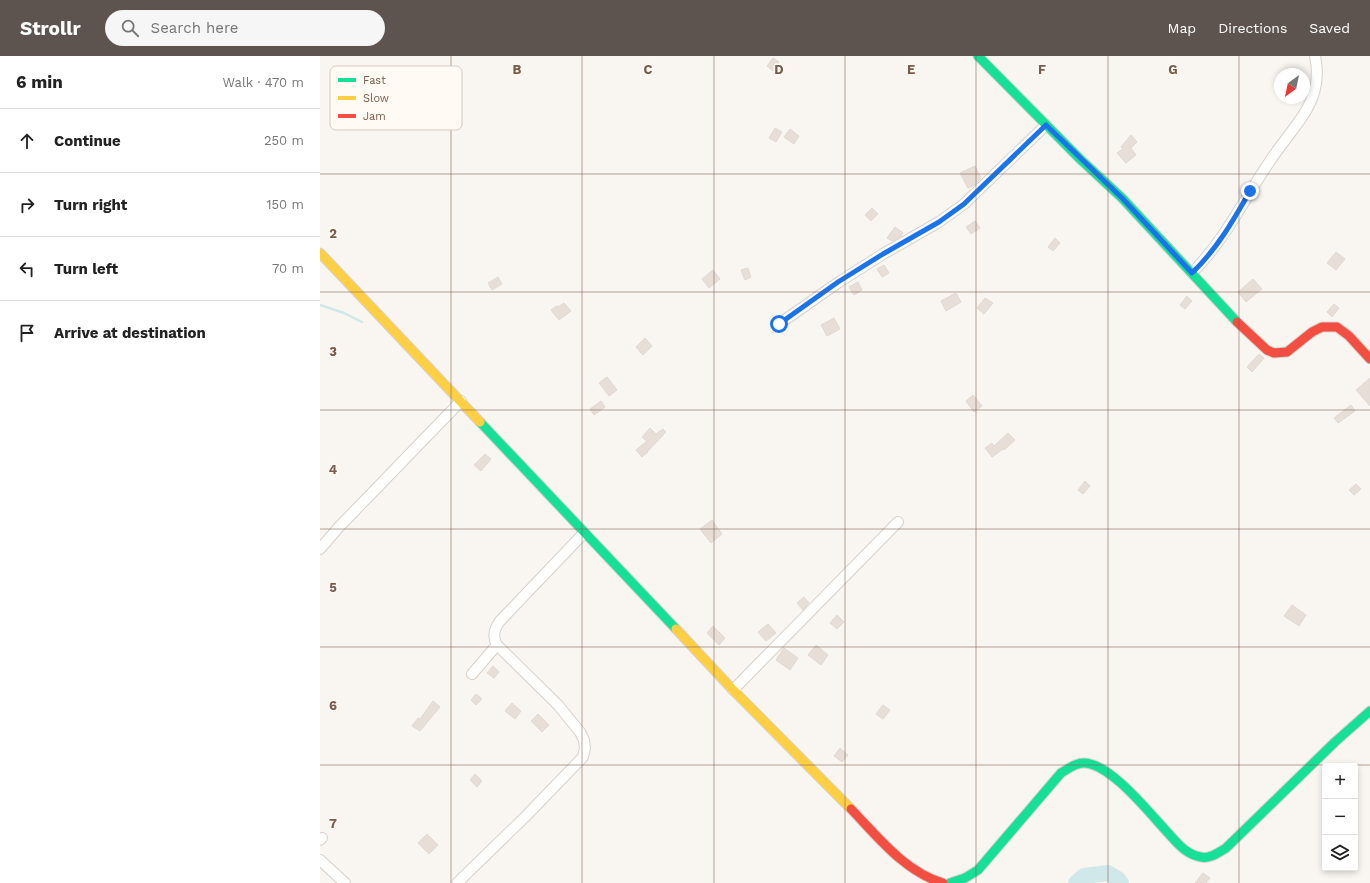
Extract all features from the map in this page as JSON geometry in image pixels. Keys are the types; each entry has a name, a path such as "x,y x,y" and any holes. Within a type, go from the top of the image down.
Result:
{"street":[{"path":"978,56 1046,125 1122,198 1242,327 1267,350 1274,353 1287,352 1312,332 1322,327 1330,326 1337,327 1350,336 1370,359"},
{"path":"1192,273 1214,250 1269,162 1307,109 1317,80 1317,65 1315,56"},
{"path":"779,324 838,282 939,222 964,204 1046,125"},
{"path":"320,253 733,690 905,862 918,873 933,881 943,883"},
{"path":"320,549 344,521 461,401"},
{"path":"733,690 898,522"},
{"path":"457,883 583,757 586,748 580,732 558,705 497,645 494,640 494,630 500,621 584,533"},
{"path":"472,674 497,645"},
{"path":"950,883 968,878 978,870 1061,773 1071,766 1079,763 1095,765 1117,779 1183,849 1198,857 1216,856 1335,742 1370,711"},
{"path":"320,860 345,883"}],"building":[{"path":"773,58 779,62 773,71 767,66"},
{"path":"775,128 782,132 776,142 769,138"},
{"path":"790,129 799,136 794,144 784,137"},
{"path":"1131,135 1137,142 1131,148 1136,155 1126,163 1117,153 1123,149 1121,147"},
{"path":"975,166 981,178 975,185 968,188 960,173"},
{"path":"872,208 878,214 871,221 865,215"},
{"path":"975,221 980,228 971,234 966,227"},
{"path":"895,227 903,233 900,237 892,241 887,238"},
{"path":"1055,238 1060,243 1053,251 1048,247"},
{"path":"1336,252 1345,259 1336,270 1327,263"},
{"path":"884,265 889,273 882,277 877,269"},
{"path":"748,268 751,277 745,280 741,270"},
{"path":"713,270 720,279 709,288 702,279"},
{"path":"498,277 502,284 492,290 488,283"},
{"path":"1253,279 1262,289 1246,302 1238,292"},
{"path":"858,282 862,290 854,295 849,287"},
{"path":"956,293 961,302 946,311 941,301"},
{"path":"1187,296 1192,301 1185,309 1180,305"},
{"path":"985,298 993,303 984,314 977,308"},
{"path":"564,303 571,311 559,320 551,310"},
{"path":"1334,304 1339,308 1332,317 1327,312"},
{"path":"834,318 840,329 827,336 821,325"},
{"path":"645,338 652,346 643,355 636,347"},
{"path":"1259,354 1264,358 1252,372 1247,367"},
{"path":"607,377 617,390 609,396 599,383"},
{"path":"1370,378 1370,406 1356,390"},
{"path":"973,395 982,406 974,412 966,401"},
{"path":"601,401 605,407 594,415 590,409"},
{"path":"1351,405 1355,411 1338,423 1334,418"},
{"path":"650,428 656,434 663,429 666,432 642,457 636,450 647,441 642,437"},
{"path":"1008,433 1015,440 1004,450 1003,449 992,457 985,448 992,443 994,446"},
{"path":"485,454 491,459 481,471 474,465"},
{"path":"1085,481 1090,486 1083,494 1078,490"},
{"path":"1356,484 1361,489 1354,495 1349,490"},
{"path":"712,520 722,534 711,543 700,529"},
{"path":"804,597 809,603 803,610 797,603"},
{"path":"1292,605 1306,615 1299,626 1284,616"},
{"path":"837,615 844,622 837,629 830,623"},
{"path":"768,624 776,633 766,641 758,632"},
{"path":"713,626 725,638 719,645 707,633"},
{"path":"816,645 828,655 821,665 808,655"},
{"path":"784,648 798,658 790,670 776,660"},
{"path":"493,666 499,672 494,678 487,673"},
{"path":"476,694 482,699 476,705 471,700"},
{"path":"433,701 440,707 420,731 412,726 418,718 420,719"},
{"path":"512,703 521,711 515,719 505,711"},
{"path":"883,705 890,710 883,719 876,714"},
{"path":"538,714 549,725 542,732 531,721"},
{"path":"840,748 848,755 842,762 834,756"},
{"path":"475,774 482,781 477,787 470,780"},
{"path":"427,834 438,845 429,854 418,843"},
{"path":"1203,873 1210,878 1206,883 1195,883"}],"waterway":[{"path":"320,305 344,313 362,322"},
{"path":"1076,883 1084,876 1108,873 1118,879 1121,883"}],"traffic: fast":[{"path":"978,56 1080,159 1122,198 1237,322"},
{"path":"480,422 676,629"},
{"path":"950,883 965,878 978,870 1061,773 1080,763 1094,765 1117,780 1141,803 1176,842 1191,854 1201,857 1214,855 1226,848 1335,742 1370,711"}],"traffic: slow":[{"path":"320,253 480,422"},
{"path":"676,629 733,690 851,809"}],"traffic: jam":[{"path":"1237,322 1267,350 1274,353 1287,352 1312,332 1322,327 1337,327 1349,336 1370,359"},
{"path":"851,809 882,842 904,862 916,871 943,883"}],"route":[{"path":"779,324 838,282 939,222 964,204 989,182 1046,125 1122,198 1192,273 1214,250 1228,230 1250,191"}]}
